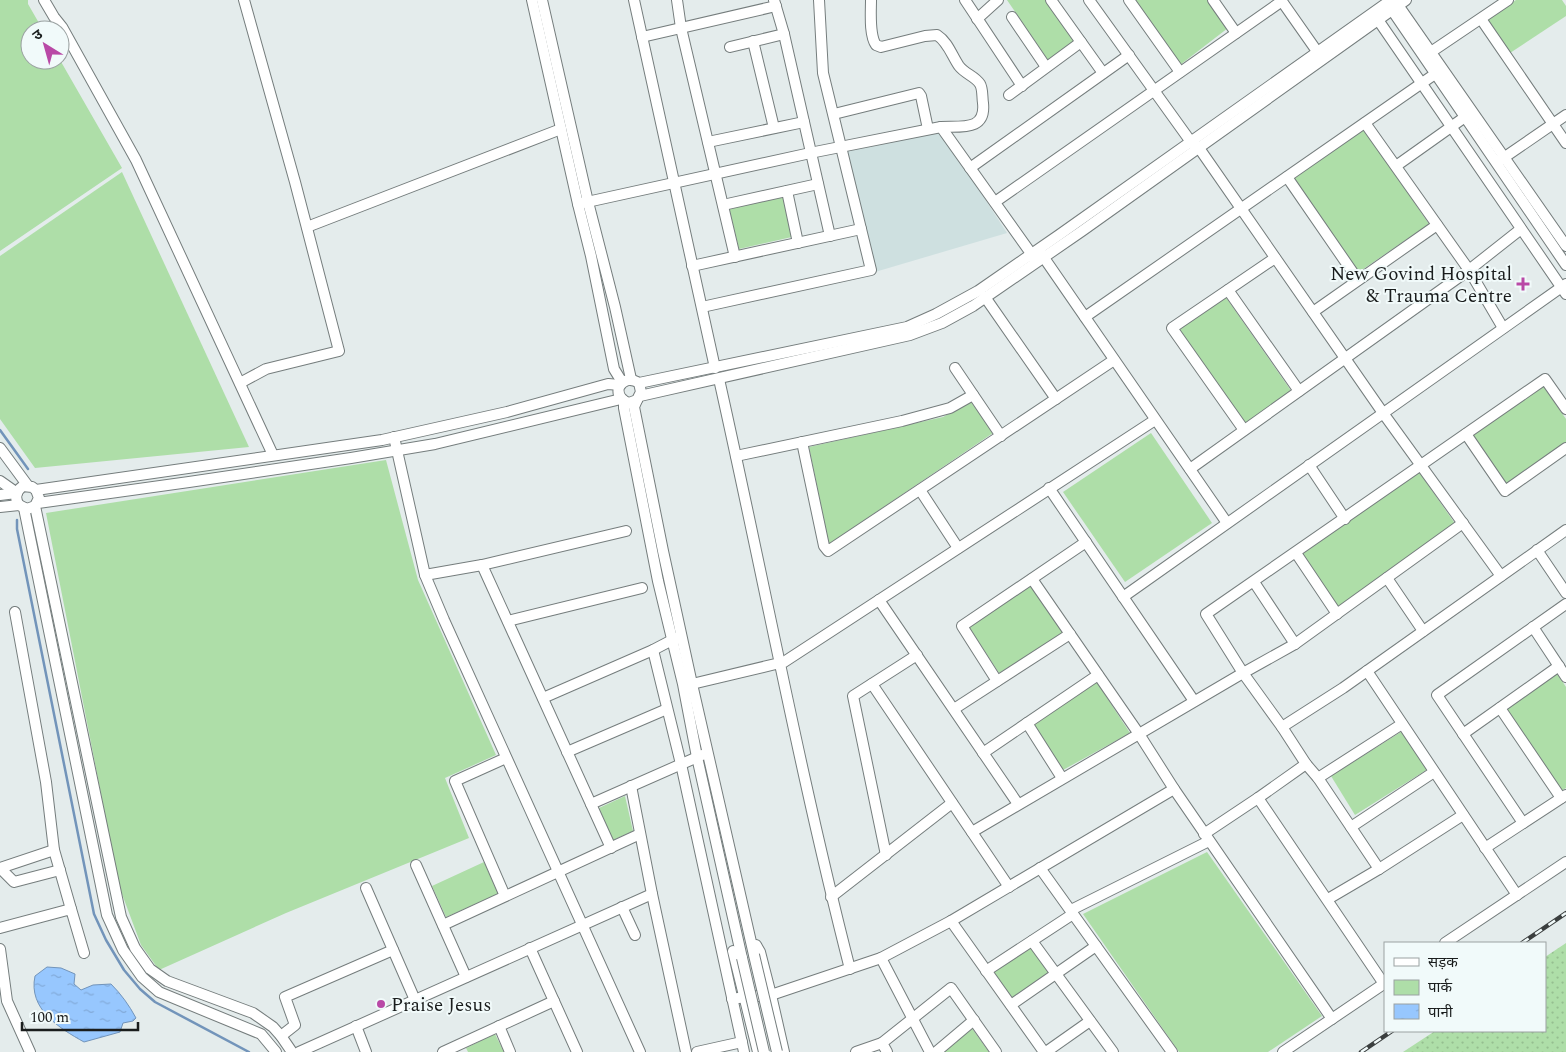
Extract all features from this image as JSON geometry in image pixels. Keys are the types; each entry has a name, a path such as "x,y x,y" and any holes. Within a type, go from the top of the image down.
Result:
{"street":[{"path":"44,0 62,27 136,160 274,455"},
{"path":"240,383 266,369 339,351 307,227 244,0"},
{"path":"532,0 561,129 615,307 628,382 641,392 634,407 677,638 683,684 697,757 764,1052"},
{"path":"542,0 583,203"},
{"path":"634,0 715,368"},
{"path":"677,0 681,28 735,256"},
{"path":"702,306 871,270 823,73 819,0"},
{"path":"583,203 842,146 928,129 968,125 982,119 984,113 979,82 963,71 945,43 937,35 925,36 881,47 876,45 871,19 871,0"},
{"path":"965,0 1022,86"},
{"path":"977,19 998,0"},
{"path":"1051,0 1103,73"},
{"path":"1089,0 1242,210 1383,413 1501,576"},
{"path":"1129,0 1180,72"},
{"path":"1214,0 1236,33"},
{"path":"995,202 1282,0 1320,56"},
{"path":"1431,52 1508,0"},
{"path":"642,37 775,3 784,34 830,236"},
{"path":"0,494 16,493 23,486 32,488 394,437 507,412 608,384 715,368 907,327 951,312 985,298 1038,256 1386,7"},
{"path":"1386,7 1431,52 1566,265"},
{"path":"1386,7 1465,116 1566,246"},
{"path":"1123,597 1503,328 1564,288 1422,83 1386,7"},
{"path":"1012,17 1046,67"},
{"path":"1481,19 1566,143"},
{"path":"730,47 784,34"},
{"path":"754,41 774,128"},
{"path":"1009,95 1080,42"},
{"path":"970,168 1128,55"},
{"path":"1085,317 1436,74"},
{"path":"834,114 919,93 928,129"},
{"path":"1500,160 1566,115"},
{"path":"1396,166 1465,116"},
{"path":"708,142 804,122"},
{"path":"1365,123 1469,270 1503,328"},
{"path":"942,127 995,202 1085,317 1227,523"},
{"path":"307,227 561,129"},
{"path":"1287,177 1358,280"},
{"path":"723,205 818,184"},
{"path":"787,191 798,243"},
{"path":"1313,312 1437,225"},
{"path":"1190,469 1469,270 1521,228"},
{"path":"692,266 861,229"},
{"path":"0,507 30,509 36,504 435,444 622,400 631,403 639,398 910,335 942,323 951,312 978,291 1038,256"},
{"path":"1244,430 1172,328 1275,258"},
{"path":"1228,290 1299,391"},
{"path":"985,298 1056,399"},
{"path":"802,442 824,546 828,551 1114,360"},
{"path":"955,368 1001,436"},
{"path":"719,379 779,663 831,896 850,970"},
{"path":"1379,869 1243,672 1206,614 1545,379 1566,408"},
{"path":"628,382 618,390 624,408 658,581 692,684 777,1052"},
{"path":"736,456 902,421 950,408 973,395"},
{"path":"692,684 784,662 1155,420"},
{"path":"1466,434 1505,491 1566,448"},
{"path":"394,437 425,575 640,1052"},
{"path":"0,448 39,494 36,504 112,879 121,917 135,948 150,969 167,981 253,1013 273,1027 292,1052"},
{"path":"1309,465 1345,519"},
{"path":"0,481 16,493 21,507 107,915 122,950 142,977 159,992 261,1034 277,1051"},
{"path":"1049,488 1194,701"},
{"path":"920,490 958,548"},
{"path":"972,832 1243,672 1295,644 1463,523"},
{"path":"1282,727 1343,688 1566,530"},
{"path":"425,575 482,565 626,531"},
{"path":"997,681 962,626 1086,542"},
{"path":"1537,550 1566,593"},
{"path":"1296,553 1337,614"},
{"path":"482,565 611,848"},
{"path":"1386,578 1423,631"},
{"path":"1032,579 1139,734 1206,837 1332,1019"},
{"path":"1254,582 1295,644"},
{"path":"508,621 642,588"},
{"path":"879,600 1018,804"},
{"path":"1523,823 1437,695 1566,604"},
{"path":"16,612 46,782 54,850 84,953"},
{"path":"1533,627 1566,677"},
{"path":"954,709 1070,634"},
{"path":"543,698 677,638"},
{"path":"653,650 681,764 743,1047 697,1052"},
{"path":"886,855 853,696 917,655"},
{"path":"1463,734 1559,666"},
{"path":"1367,671 1517,895"},
{"path":"983,753 1098,675"},
{"path":"872,684 1009,887"},
{"path":"1485,848 1563,796 1500,708"},
{"path":"567,752 667,709"},
{"path":"1027,723 1062,778"},
{"path":"1318,778 1402,724"},
{"path":"591,804 708,753"},
{"path":"505,896 455,781 506,758"},
{"path":"986,971 1072,912 1206,837 1306,764"},
{"path":"1351,827 1434,772"},
{"path":"631,786 686,1052"},
{"path":"732,999 771,995 881,958 951,921 1174,789"},
{"path":"1258,798 1384,983"},
{"path":"831,896 952,802"},
{"path":"1328,899 1463,815"},
{"path":"442,925 640,834"},
{"path":"54,850 0,868 14,882 60,870"},
{"path":"1446,942 1566,862"},
{"path":"416,865 466,977"},
{"path":"1040,868 1172,1052"},
{"path":"366,888 415,1000"},
{"path":"299,1052 652,894"},
{"path":"622,907 634,935"},
{"path":"0,928 71,909"},
{"path":"951,921 1045,1052 1090,1021"},
{"path":"735,926 731,940 758,1052"},
{"path":"749,931 760,952 784,1052"},
{"path":"1032,941 1113,1052"},
{"path":"1011,1006 1096,946"},
{"path":"530,948 577,1052"},
{"path":"0,949 8,1001 30,1052"},
{"path":"281,1036 295,1025 285,997 392,950"},
{"path":"881,958 930,1052"},
{"path":"1282,1052 1384,985"},
{"path":"856,1052 885,1047 912,1018 952,988 996,1052"},
{"path":"443,1052 462,1048 499,1026 554,1001"},
{"path":"936,1052 974,1020"},
{"path":"356,1026 366,1052"},
{"path":"499,1026 510,1052"}],"shaded area":[{"path":"940,130 1007,233 875,272 847,149"}],"green space":[{"path":"0,0 28,0 28,4 37,20 20,20 20,70 66,70 122,168 0,251"},
{"path":"1007,0 1047,0 1077,42 1050,63"},
{"path":"1135,0 1209,0 1228,28 1180,65"},
{"path":"1516,0 1562,0 1566,6 1566,16 1510,53 1487,19"},
{"path":"1364,129 1429,224 1359,272 1294,178"},
{"path":"122,172 249,447 35,468 0,419 0,256"},
{"path":"783,195 792,237 739,249 729,208"},
{"path":"1225,296 1292,392 1246,425 1179,329"},
{"path":"1543,386 1566,419 1566,445 1506,487 1471,436"},
{"path":"971,402 993,433 829,544 809,447 943,417"},
{"path":"1151,433 1212,523 1125,582 1063,492"},
{"path":"386,460 418,580 496,755 445,778 469,838 286,913 159,970 141,945 119,886 46,513"},
{"path":"1419,472 1456,525 1338,608 1301,555"},
{"path":"1031,585 1064,634 999,673 969,627"},
{"path":"1557,673 1566,687 1566,788 1561,791 1505,708"},
{"path":"1096,681 1130,733 1063,770 1034,725"},
{"path":"1404,730 1428,769 1355,815 1331,776"},
{"path":"625,796 633,831 613,840 599,808"},
{"path":"1207,852 1322,1016 1268,1052 1179,1052 1083,914"},
{"path":"484,862 498,894 446,917 432,886"},
{"path":"1035,942 1057,973 1013,1003 992,971"},
{"path":"1566,943 1566,1052 1403,1052 1433,1032 1546,1032 1546,956"},
{"path":"971,1027 989,1052 942,1052"},
{"path":"495,1034 504,1052 468,1052 466,1048"}],"water":[{"path":"47,967 61,968 75,974 74,984 81,990 93,985 111,984 125,1000 136,1018 133,1021 123,1023 120,1032 84,1042 56,1024 41,1008 36,998 34,988 35,976"}],"waterway":[{"path":"0,430 28,469"},
{"path":"17,520 17,529 94,914 106,940 124,970 140,989 155,1002 249,1052"}],"railway":[{"path":"1523,942 1566,913"},
{"path":"1361,1052 1391,1032"}],"place":[{"name":"New Govind Hospital & Trauma Centre","path":"1523,284"},
{"name":"Praise Jesus","path":"381,1004"}]}
